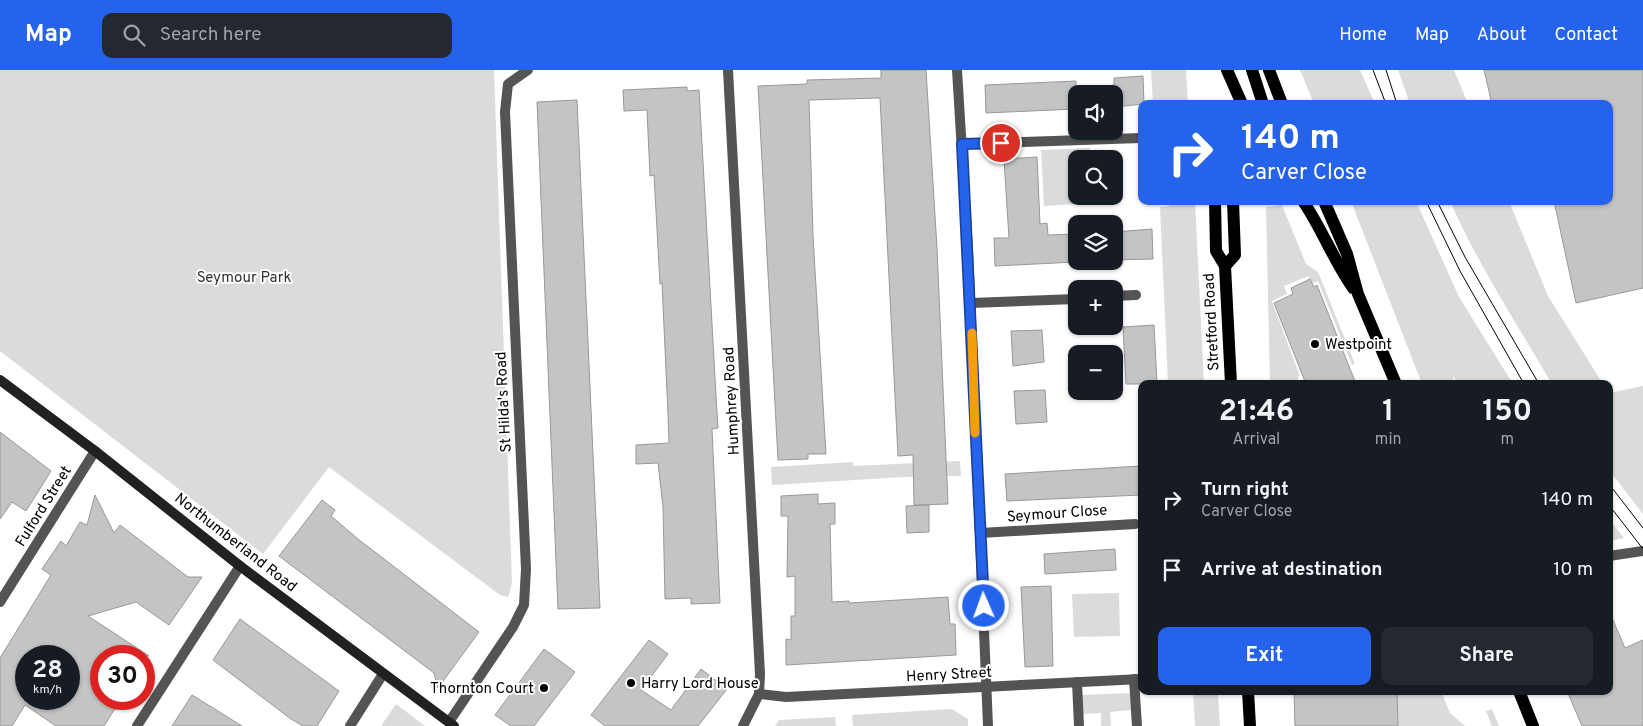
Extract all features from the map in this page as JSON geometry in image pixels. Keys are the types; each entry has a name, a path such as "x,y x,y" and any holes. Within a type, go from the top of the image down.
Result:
{"main road":[{"path":"1227,70 1237,100"},
{"path":"1252,70 1262,100"},
{"path":"1269,70 1280,100"},
{"name":"Stretford Road","path":"1215,205 1216,251 1225,266 1230,380"},
{"path":"1225,266 1235,255 1233,205"},
{"path":"1306,205 1319,225 1336,264 1358,294"},
{"path":"1326,205 1348,254 1358,294 1394,380"},
{"name":"Northumberland Road","path":"0,380 95,451 240,566 452,724"},
{"path":"1248,695 1250,726"},
{"path":"1521,695 1533,726"}],"street":[{"name":"St Hilda's Road","path":"452,724 513,628 524,605 525,559 505,112 508,84 528,70"},
{"name":"Humphrey Road","path":"728,70 756,583 759,694 743,726"},
{"path":"957,70 971,303 976,459 982,533 988,726"},
{"path":"962,144 1138,138"},
{"path":"1123,296 1136,295"},
{"path":"971,303 1068,299"},
{"name":"Fulford Street","path":"0,602 95,451"},
{"name":"Seymour Close","path":"982,533 1135,524"},
{"path":"1613,555 1643,551"},
{"path":"137,726 240,566"},
{"path":"350,726 383,674"},
{"name":"Henry Street","path":"759,694 786,697 1138,679"},
{"path":"1137,726 1138,679"},
{"path":"1077,682 1079,726"}],"green space":[{"name":"Seymour Park","path":"0,70 494,70 512,583 508,597 500,595 329,467 263,554 0,351"},
{"path":"1151,70 1186,70 1188,100 1153,100"},
{"path":"1300,70 1360,70 1373,100 1312,100"},
{"path":"1398,70 1454,70 1466,100 1409,100"},
{"path":"1090,148 1090,150 1068,150 1068,204 1044,206 1041,150"},
{"path":"1195,205 1204,380 1168,380 1160,207"},
{"path":"1282,205 1306,264 1318,272 1355,364 1352,365 1318,281 1313,283 1308,276 1284,286 1287,294 1272,301 1299,374 1298,380 1270,380 1266,207"},
{"path":"1353,205 1418,205 1459,297 1511,380 1456,380 1453,376 1453,380 1420,380"},
{"path":"1452,205 1511,205 1548,296 1600,380 1550,380 1485,271"},
{"path":"1643,386 1643,514 1613,475 1613,392"},
{"path":"960,461 961,476 904,477 772,485 771,467 853,462 853,466"},
{"path":"1613,524 1624,538 1613,540"},
{"path":"1119,593 1120,636 1074,637 1072,594"},
{"path":"1130,693 1131,710 1110,712 1111,726 1101,726 1101,713 1083,714 1082,695"},
{"path":"1193,695 1218,695 1220,726 1195,726"},
{"path":"1397,695 1443,695 1450,713 1465,726 1398,726"},
{"path":"396,704 425,726 381,726"},
{"path":"952,709 968,719 968,726 853,726 852,715"},
{"path":"1492,709 1499,726 1492,726 1486,711"},
{"path":"835,717 836,726 775,726 779,720"}],"building":[{"path":"881,70 926,70 937,248 948,504 914,505 913,455 898,456 880,98 809,100 813,236 826,454 808,454 808,459 778,460 758,86 807,84 807,80 881,78"},
{"path":"1484,70 1643,70 1643,288 1576,303 1555,205 1613,205 1613,100 1491,100"},
{"path":"1143,76 1144,100 1138,100 1138,105 1123,106 1123,85 1114,85 1114,78"},
{"path":"1076,81 1076,85 1068,85 1068,109 986,113 985,85"},
{"path":"687,87 687,91 699,90 718,428 712,429 720,603 691,604 691,598 665,599 663,507 658,463 636,464 636,445 669,443 668,414 662,283 660,284 654,175 650,176 647,110 624,111 623,90"},
{"path":"577,100 600,608 558,609 537,102"},
{"path":"1037,157 1040,224 1047,223 1048,235 1068,234 1068,262 995,266 994,238 1009,238 1004,159"},
{"path":"1152,229 1153,259 1123,260 1123,231"},
{"name":"Westpoint","path":"1310,279 1314,287 1317,285 1354,380 1304,380 1274,303 1293,294 1291,288"},
{"path":"1154,325 1157,380 1138,380 1138,384 1126,384 1123,327"},
{"path":"1042,330 1044,362 1013,366 1011,331"},
{"path":"1045,390 1047,422 1016,424 1014,391"},
{"path":"0,432 51,471 26,511 12,502 0,519"},
{"path":"1138,466 1138,495 1007,501 1005,474"},
{"path":"818,494 818,504 835,503 835,524 830,524 832,602 849,601 849,603 948,597 950,624 955,624 956,655 786,665 786,639 791,640 791,616 795,616 795,576 787,577 788,516 781,516 781,496"},
{"path":"95,495 114,533 120,525 188,577 202,577 169,625 136,602 88,616 132,645 90,645 90,710 114,710 104,726 56,726 32,710 80,710 80,645 15,645 15,710 22,710 12,726 0,726 0,658 51,575 42,569 61,541 66,546 80,522 87,525"},
{"path":"322,500 335,510 331,516 358,539 479,632 438,688 434,673 279,556"},
{"path":"929,505 929,532 907,533 906,506"},
{"path":"1115,549 1116,570 1045,574 1044,554"},
{"path":"1051,586 1053,666 1025,667 1021,587"},
{"path":"240,619 339,691 317,726 303,726 291,719 213,660"},
{"path":"1613,620 1625,648 1643,640 1643,726 1582,726 1569,695 1613,695"},
{"name":"Harry Lord House","path":"649,640 668,654 641,690 671,710 701,669 727,689 698,726 605,726 591,715"},
{"name":"Thornton Court","path":"544,649 575,672 534,726 511,726 495,715"},
{"path":"192,695 242,726 172,726"},
{"path":"1294,695 1397,695 1398,726 1295,726"}],"tram line":[{"path":"1373,70 1384,100"},
{"path":"1386,70 1396,100"},
{"path":"1428,205 1460,271 1522,380"},
{"path":"1439,205 1465,257 1537,380"},
{"path":"1613,489 1643,528"},
{"path":"1613,510 1643,549"}],"slow traffic":[{"path":"972,333 975,433"}],"place":[{"name":"Westpoint","path":"1315,344"},
{"name":"Harry Lord House","path":"631,683"},
{"name":"Thornton Court","path":"544,688"}],"route":[{"path":"984,606 962,144 1001,143"}]}
